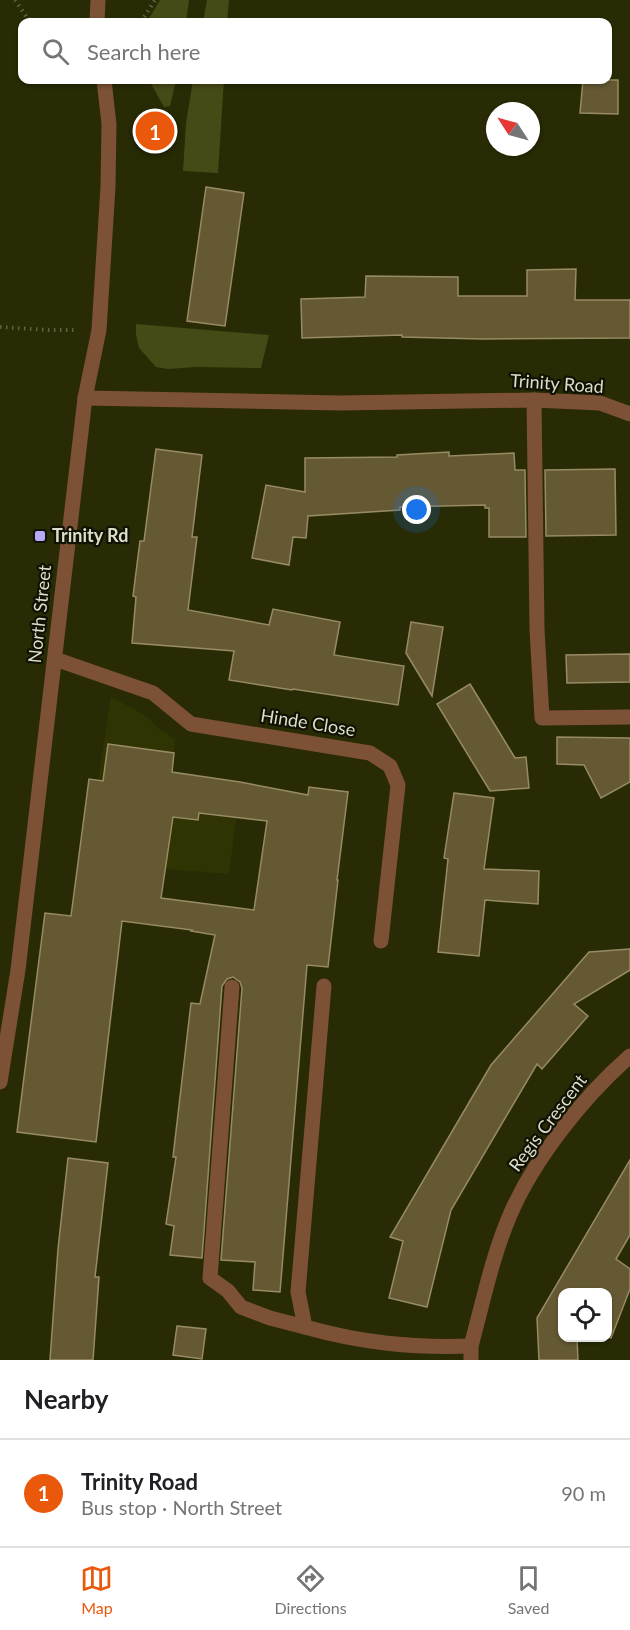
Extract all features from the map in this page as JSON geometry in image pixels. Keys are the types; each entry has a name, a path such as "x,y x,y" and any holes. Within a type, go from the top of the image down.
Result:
{"street":[{"path":"97,18 98,0"},
{"name":"North Street","path":"0,1082 18,970 85,398 99,330 110,124 105,84"},
{"name":"Trinity Road","path":"85,398 340,403 534,400 600,403 630,414"},
{"path":"534,400 537,629 542,718 630,717"},
{"name":"Hinde Close","path":"55,659 153,693 191,723 370,753 390,766 398,784 381,941"},
{"path":"305,1327 298,1292 324,986"},
{"path":"232,987 210,1278 228,1291 241,1307 270,1318 348,1338 471,1353"},
{"name":"Regis Crescent","path":"471,1353 494,1260 510,1215 531,1172 581,1105 630,1056"}],"path":[{"path":"15,0 27,18"},
{"path":"143,18 154,0"},
{"path":"0,327 99,330"}],"shaded area":[{"path":"160,0 189,0 187,18 149,18"},
{"path":"207,0 229,0 227,18 204,18"},
{"path":"151,84 175,84 170,106 164,107"},
{"path":"192,84 224,84 218,173 183,171 186,123"},
{"path":"136,324 269,335 261,368 168,369 156,367 139,348"},
{"path":"111,697 136,710 175,739 172,772 241,782 229,874 149,868 142,924 71,916 89,779 98,780"}],"building":[{"path":"612,80 618,80 618,114 580,113 583,84 612,84"},
{"path":"206,187 244,193 225,326 187,321"},
{"path":"576,269 575,300 630,300 630,338 482,339 402,337 402,335 302,338 301,299 365,297 366,276 458,277 458,296 527,296 527,270"},
{"path":"156,449 202,455 192,537 197,537 188,610 269,625 273,609 340,622 334,655 404,666 398,705 229,680 234,651 132,643 136,597 133,596 140,541 144,541"},
{"path":"449,452 449,456 514,453 515,470 525,470 526,537 489,537 489,508 485,508 485,505 400,507 400,510 308,516 306,538 293,537 289,565 252,558 266,485 305,492 305,458 397,457 397,455"},
{"path":"615,469 616,535 546,536 545,470"},
{"path":"411,622 443,627 432,696 406,653"},
{"path":"630,654 630,682 567,683 566,655"},
{"path":"470,684 515,758 526,757 529,788 490,791 437,704"},
{"path":"557,737 630,738 630,782 601,798 584,765 557,764"},
{"path":"108,744 174,753 172,772 308,795 309,787 348,792 328,967 307,965 280,1292 253,1290 255,1262 221,1260 242,988 240,982 233,977 227,979 222,986 202,1258 170,1255 174,1226 166,1224 176,1157 173,1157 191,1003 200,1004 215,935 122,921 96,1142 17,1132 45,913 71,916 89,779 103,781","holes":["199,813 267,821 254,910 161,898 173,817 198,820"]},
{"path":"454,793 494,798 484,869 539,871 538,904 485,900 479,956 438,952 448,859 444,858"},
{"path":"630,949 630,970 574,1004 588,1016 542,1069 537,1064 451,1210 427,1307 389,1298 403,1241 390,1237 491,1065 589,952"},
{"path":"68,1158 108,1163 95,1277 99,1277 93,1360 50,1360 58,1249"},
{"path":"630,1160 630,1235 616,1259 630,1269 630,1289 612,1335 612,1288 558,1288 558,1342 577,1342 578,1360 539,1360 537,1318"},
{"path":"177,1326 206,1329 202,1359 173,1355"}],"place":[{"name":"Trinity Road","path":"155,131"},
{"name":"Trinity Rd","path":"40,536"}]}
